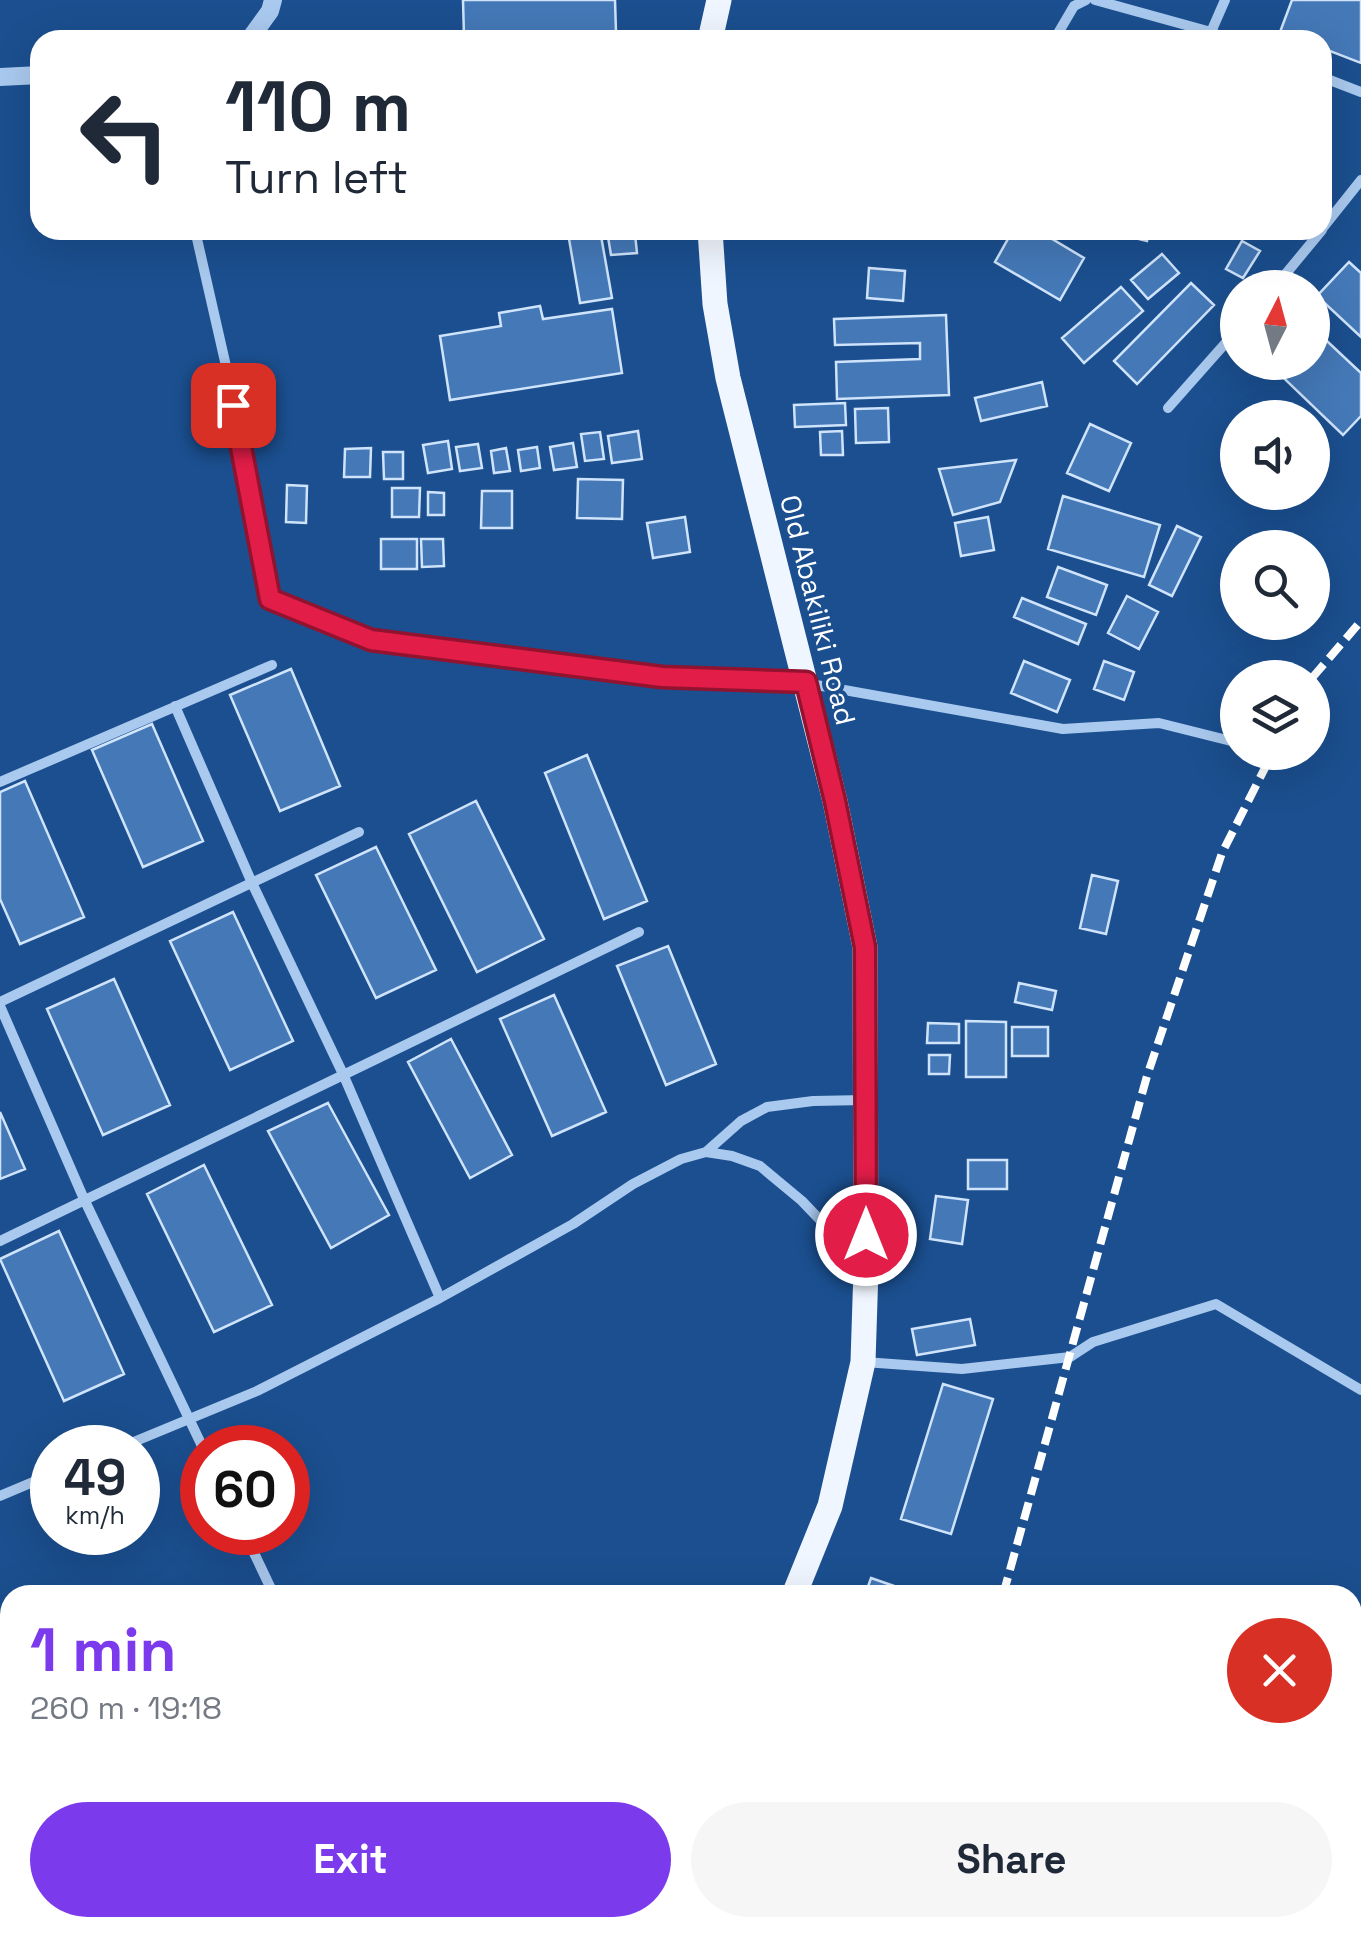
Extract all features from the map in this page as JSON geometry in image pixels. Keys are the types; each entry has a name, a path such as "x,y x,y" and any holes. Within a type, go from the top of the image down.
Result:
{"main road":[{"path":"712,30 719,0"},
{"name":"Old Abakiliki Road","path":"711,240 715,304 728,378 835,801 865,947 863,1362 830,1506 798,1585"}],"street":[{"path":"256,30 273,0"},
{"path":"1060,30 1074,6 1086,0"},
{"path":"1095,0 1204,30"},
{"path":"1212,30 1225,0"},
{"path":"0,77 30,76"},
{"path":"1332,81 1361,92"},
{"path":"1332,217 1361,180"},
{"path":"198,240 270,599 371,640 662,677 806,682 1063,729 1159,723 1220,738"},
{"path":"1289,270 1314,240"},
{"path":"1168,408 1220,349"},
{"path":"0,782 272,665"},
{"path":"175,706 440,1298"},
{"path":"192,1425 84,1199 0,1004 358,832"},
{"path":"0,1241 639,932"},
{"path":"706,1152 741,1121 767,1107 866,1100"},
{"path":"160,1431 257,1391 440,1298 573,1224 632,1184 682,1159 706,1152 760,1166 802,1201 866,1268"},
{"path":"863,1362 962,1369 1070,1357 1094,1342 1216,1304 1361,1390"},
{"path":"0,1496 30,1483"},
{"path":"255,1555 269,1585"}],"building":[{"path":"463,0 615,0 616,30 464,30"},
{"path":"1292,0 1361,0 1361,63 1332,52 1332,30 1281,30"},
{"path":"569,240 602,240 612,298 580,303"},
{"path":"608,240 636,240 637,253 611,255"},
{"path":"1007,240 1054,240 1084,258 1060,300 995,262"},
{"path":"1242,241 1260,251 1248,270 1226,269"},
{"path":"1162,254 1179,273 1148,299 1131,280"},
{"path":"1349,262 1361,273 1361,337 1330,308 1330,282"},
{"path":"869,268 905,271 903,301 867,298"},
{"path":"1191,283 1214,305 1137,384 1114,361"},
{"path":"1121,287 1143,311 1084,363 1062,338"},
{"path":"540,306 543,319 612,309 622,373 450,400 440,336 501,326 499,313"},
{"path":"946,315 949,395 837,399 836,362 920,359 920,343 835,345 834,319"},
{"path":"1330,344 1361,373 1361,416 1343,435 1330,423 1330,400 1307,400 1286,380 1330,380"},
{"path":"1042,382 1047,406 981,421 975,398"},
{"path":"845,403 846,425 795,427 794,405"},
{"path":"888,408 889,442 856,443 855,409"},
{"path":"1090,424 1131,443 1109,491 1067,473"},
{"path":"638,431 642,459 612,463 608,436"},
{"path":"842,431 843,455 821,455 820,432"},
{"path":"600,432 604,459 585,461 581,434"},
{"path":"448,441 452,469 428,473 423,445"},
{"path":"573,443 577,467 554,470 550,447"},
{"path":"478,444 482,468 460,471 456,447"},
{"path":"537,447 540,468 521,471 518,450"},
{"path":"371,448 370,477 344,477 345,449"},
{"path":"506,448 510,471 494,473 491,451"},
{"path":"383,452 403,452 403,479 384,479"},
{"path":"1016,460 1000,502 953,515 939,469"},
{"path":"578,479 623,480 622,519 577,518"},
{"path":"287,485 307,486 306,523 286,522"},
{"path":"392,488 420,488 419,517 392,517"},
{"path":"482,491 512,491 512,528 481,528"},
{"path":"428,492 444,493 444,515 428,515"},
{"path":"1063,496 1160,525 1144,577 1048,549"},
{"path":"685,517 690,552 653,558 647,523"},
{"path":"988,517 994,550 961,556 955,523"},
{"path":"1177,526 1201,537 1172,596 1149,585"},
{"path":"381,539 417,539 417,569 381,569"},
{"path":"421,539 443,539 444,566 422,567"},
{"path":"1058,567 1107,585 1096,615 1047,597"},
{"path":"1127,596 1158,612 1139,649 1108,633"},
{"path":"1022,598 1086,624 1078,644 1014,617"},
{"path":"1024,661 1070,680 1057,712 1011,693"},
{"path":"1104,661 1134,672 1124,700 1094,689"},
{"path":"291,669 340,786 280,811 230,695"},
{"path":"152,724 203,841 143,867 92,750"},
{"path":"587,755 647,901 604,919 545,773"},
{"path":"25,781 84,917 20,944 0,899 0,792"},
{"path":"476,801 544,939 477,972 409,834"},
{"path":"376,847 436,970 376,998 316,875"},
{"path":"1092,875 1118,881 1106,934 1080,928"},
{"path":"233,912 293,1041 230,1070 170,941"},
{"path":"668,946 716,1064 666,1085 617,966"},
{"path":"114,979 170,1105 103,1135 47,1009"},
{"path":"1019,983 1056,991 1052,1010 1015,1002"},
{"path":"554,995 606,1112 552,1136 500,1019"},
{"path":"966,1021 1006,1022 1006,1077 966,1077"},
{"path":"928,1023 959,1024 959,1043 927,1043"},
{"path":"1012,1027 1048,1027 1048,1056 1012,1056"},
{"path":"451,1039 512,1155 470,1178 408,1062"},
{"path":"929,1055 950,1055 949,1074 929,1074"},
{"path":"328,1103 389,1215 331,1248 268,1131"},
{"path":"0,1112 25,1169 0,1179"},
{"path":"968,1160 1007,1160 1007,1189 968,1189"},
{"path":"204,1165 272,1305 214,1332 147,1194"},
{"path":"936,1196 968,1200 962,1244 930,1239"},
{"path":"59,1231 124,1374 64,1401 0,1259"},
{"path":"970,1319 975,1345 917,1355 912,1329"},
{"path":"943,1384 993,1399 951,1534 901,1519"},
{"path":"871,1578 891,1585 869,1585"}],"railway":[{"path":"1327,660 1361,621"},
{"path":"1006,1585 1147,1076 1222,853 1264,770"}],"route":[{"path":"233,405 270,599 371,640 662,677 806,682 865,947 866,1235"}]}
